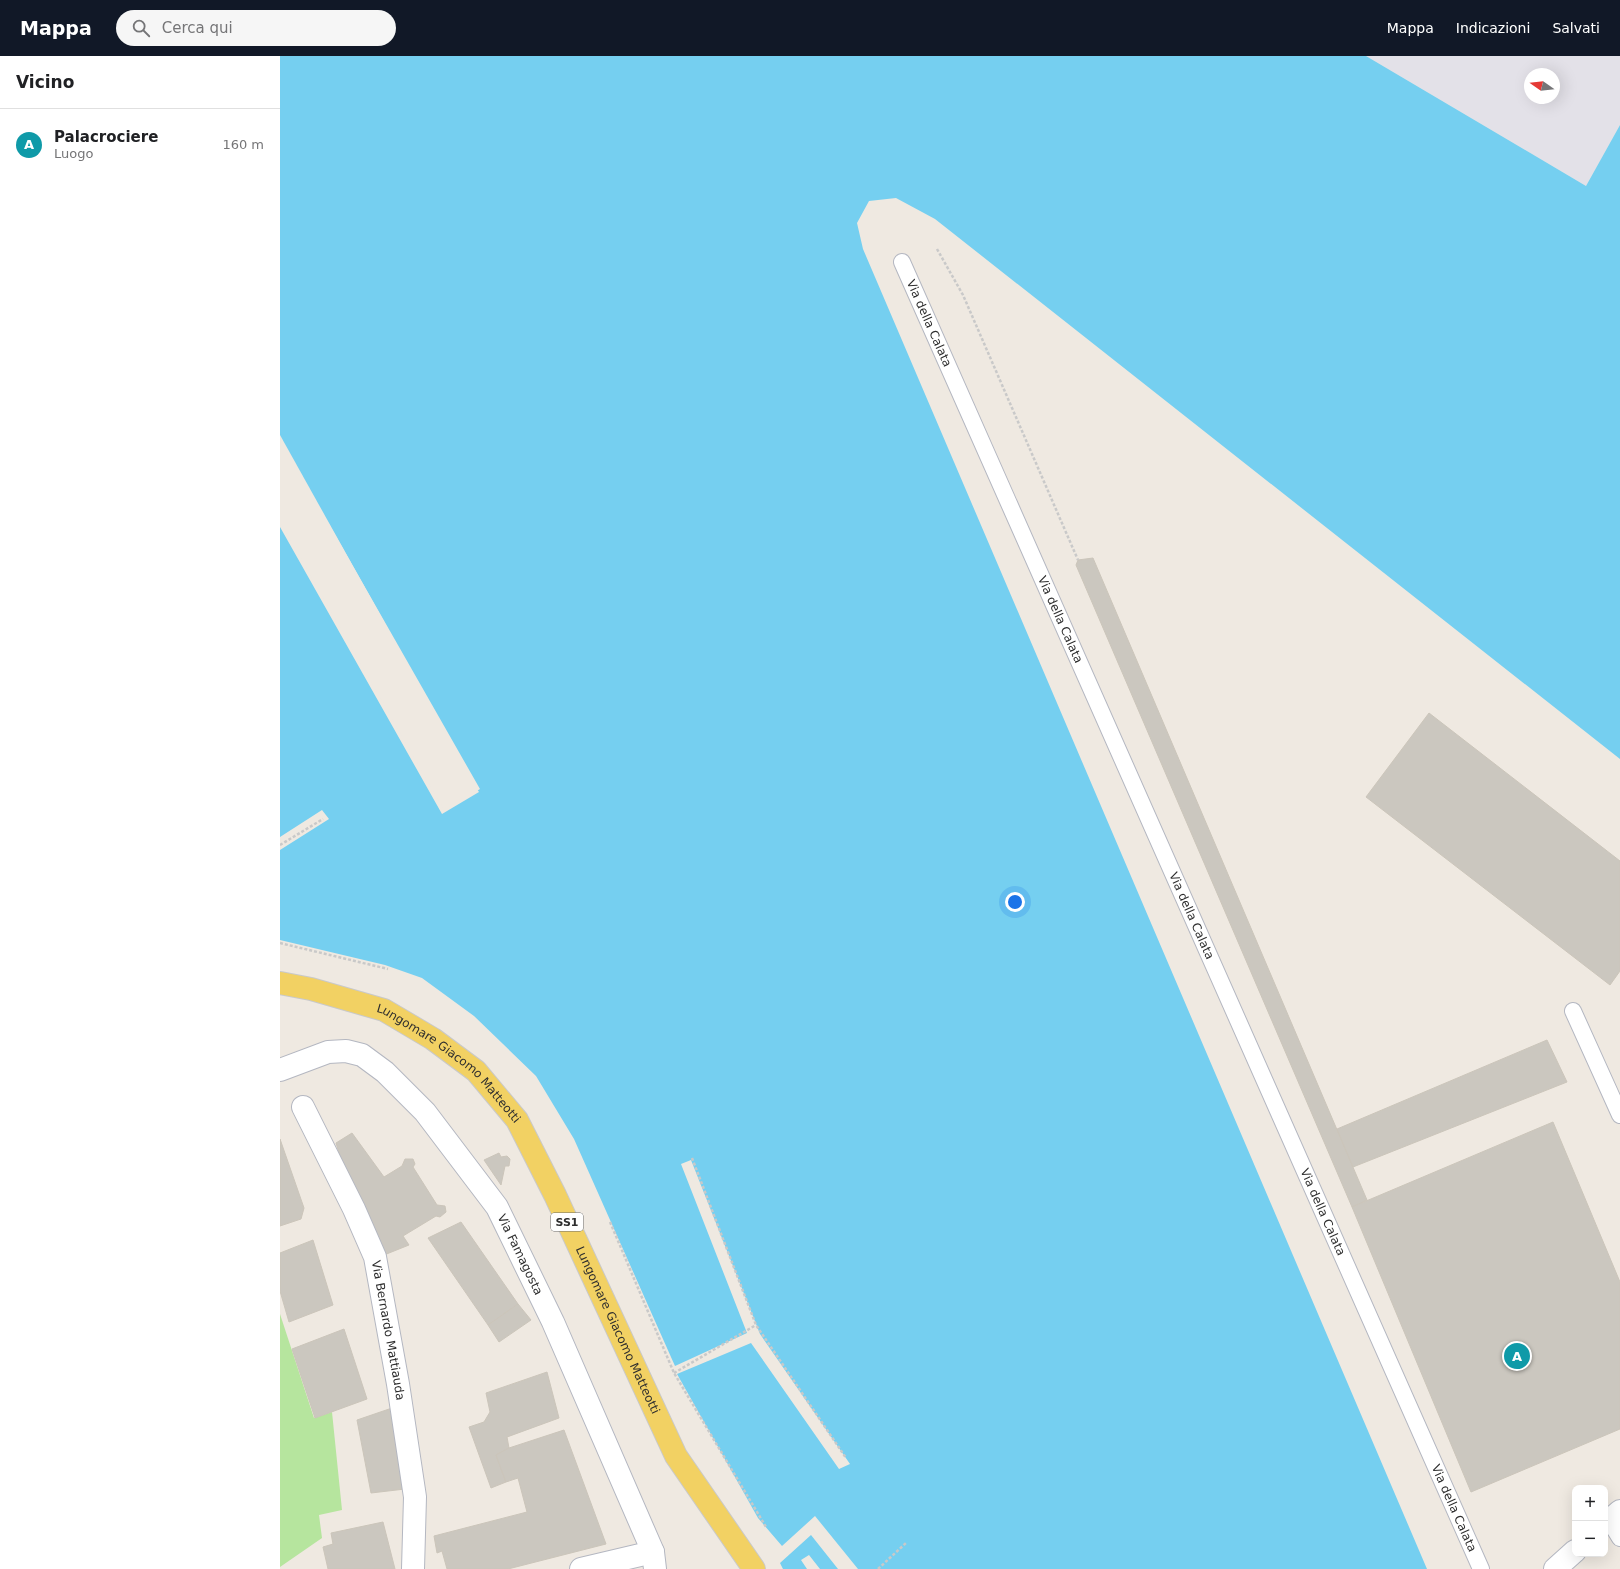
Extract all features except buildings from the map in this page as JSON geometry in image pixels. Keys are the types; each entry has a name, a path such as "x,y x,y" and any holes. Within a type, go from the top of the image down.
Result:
{"main road":[{"name":"Lungomare Giacomo Matteotti","path":"280,983 311,989 384,1010 433,1039 476,1071 517,1120 555,1195 676,1456 754,1569"}],"street":[{"name":"Via Famagosta","path":"280,1070 328,1052 346,1052 362,1055 385,1072 425,1112 497,1207 553,1322 654,1560"},
{"name":"Via Bernardo Mattiauda","path":"303,1107 354,1210 375,1257 398,1384 415,1497 413,1569"},
{"path":"1555,1569 1572,1554"},
{"path":"581,1569 654,1560"}],"lane":[{"name":"Via della Calata","path":"902,262 1481,1569"},
{"path":"1573,1011 1620,1114"}],"path":[{"path":"937,249 962,295 1078,560"},
{"path":"280,845 323,819"},
{"path":"280,943 388,969"},
{"path":"692,1158 756,1325 846,1458"},
{"path":"610,1222 674,1373 766,1527"},
{"path":"674,1373 756,1325"},
{"path":"878,1569 907,1542"}],"shaded area":[{"path":"1366,56 1620,56 1620,125 1586,186"}],"green space":[{"path":"280,1314 314,1418 332,1412 342,1510 319,1515 322,1538 280,1567"}],"water":[{"path":"280,56 1366,56 1586,186 1620,125 1620,759 935,219 896,198 869,201 857,223 863,249 1427,1569 858,1569 815,1516 782,1546 758,1518 677,1374 751,1343 839,1469 850,1464 760,1334 691,1160 681,1164 747,1333 675,1366 574,1139 536,1076 474,1016 422,978 385,965 280,940 280,850 329,819 322,810 280,837 280,523 444,811 480,789 280,438"},
{"path":"811,1535 838,1569 820,1569 809,1555 801,1560 807,1569 783,1569 780,1563"}],"pier":[{"path":"280,435 450,740 280,442"},
{"path":"280,521 444,809 477,789 479,792 442,814 280,527"}],"place":[{"name":"Palacrociere","path":"1517,1356"}]}
